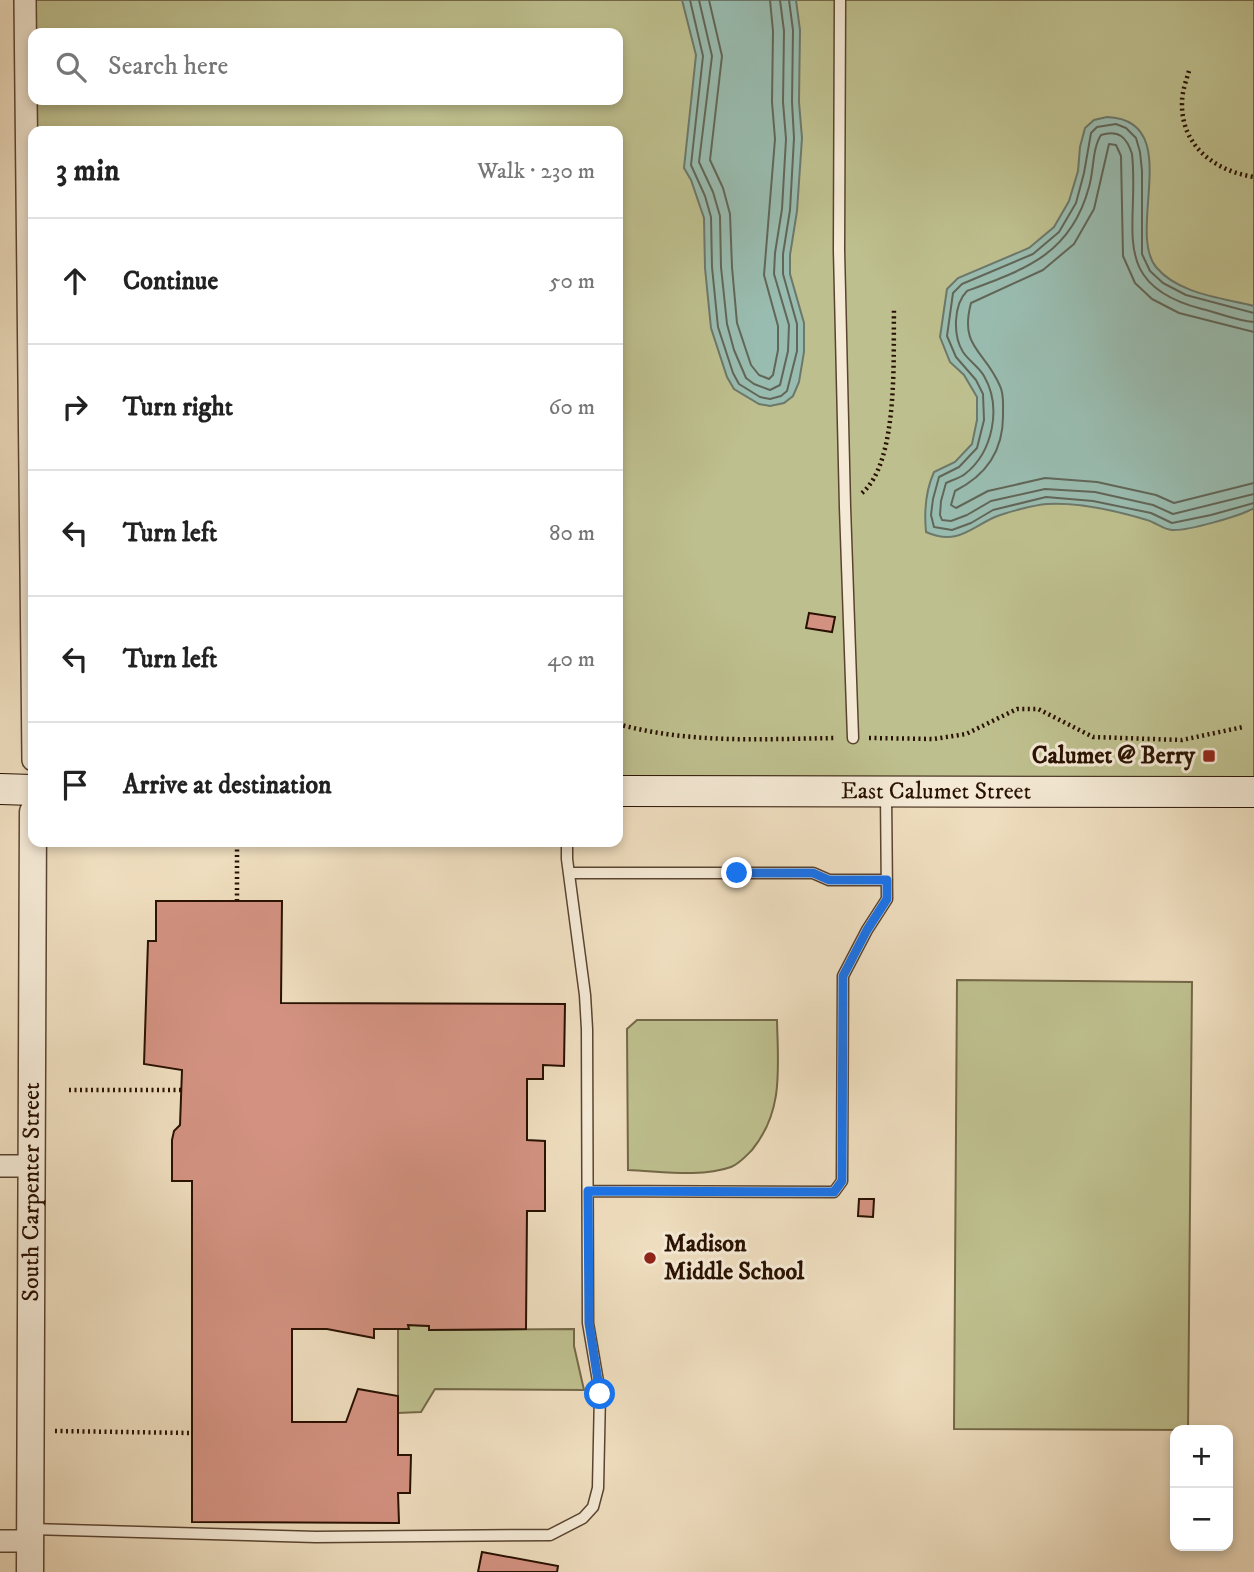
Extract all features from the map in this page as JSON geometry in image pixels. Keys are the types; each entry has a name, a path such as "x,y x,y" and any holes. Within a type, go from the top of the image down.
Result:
{"main road":[{"path":"0,789 28,790"},
{"name":"East Calumet Street","path":"623,791 1254,792"}],"street":[{"path":"25,0 28,285"},
{"name":"South Carpenter Street","path":"30,1572 33,847"},
{"path":"0,1166 33,1166"},
{"path":"0,1541 30,1535"}],"lane":[{"path":"840,0 839,250 853,738"},
{"path":"588,1191 834,1192 842,1181 843,976 887,899 886,791"},
{"path":"30,1535 550,1535 568,1527 593,1507 598,1488 600,1394 589,1323 586,995 567,847"},
{"path":"569,873 813,873 829,880 887,880"}],"path":[{"path":"1189,71 1181,101 1183,120 1192,143 1212,164 1254,177"},
{"path":"845,506 870,486 883,454 891,420 894,309"},
{"path":"623,725 670,736 737,740 934,739 966,734 1017,709 1038,709 1093,737 1182,740 1243,727"},
{"path":"237,847 237,901"},
{"path":"69,1090 181,1090"},
{"path":"30,1431 191,1433"}],"green space":[{"path":"25,0 1254,0 1254,792 623,791 623,126 33,126 31,105 623,105 623,28 28,28 28,49"},
{"path":"957,980 1192,982 1188,1425 1170,1425 1170,1430 954,1429"},
{"path":"637,1020 777,1020 777,1088 770,1120 752,1150 737,1164 719,1170 693,1173 628,1170 627,1029"},
{"path":"408,1325 429,1326 430,1330 574,1329 574,1346 584,1390 435,1389 421,1412 398,1413 398,1329 408,1329"}],"water":[{"path":"682,0 796,0 800,30 799,102 802,138 790,274 804,323 804,352 799,382 793,396 784,403 770,406 759,404 734,389 727,377 711,328 705,268 704,218 684,168 696,55"},
{"path":"1107,117 1130,123 1143,136 1149,156 1148,250 1156,267 1165,276 1189,289 1254,306 1254,508 1214,522 1172,530 1111,510 1072,504 1047,504 1000,515 955,536 937,536 926,532 926,502 934,472 955,462 972,444 977,420 977,397 964,375 950,362 940,337 947,289 958,278 1029,248 1054,227 1069,201 1078,171 1085,128 1094,120"}],"building":[{"path":"809,613 835,617 832,632 806,628"},
{"path":"156,901 282,901 281,1003 565,1004 564,1066 543,1065 543,1079 527,1079 527,1140 545,1141 545,1211 527,1211 526,1329 429,1330 429,1326 408,1325 409,1329 374,1329 374,1338 327,1329 292,1329 292,1422 346,1422 358,1389 398,1396 398,1455 411,1455 410,1493 398,1493 399,1523 192,1522 192,1181 172,1181 172,1140 174,1131 180,1125 182,1070 144,1064 148,941 156,941"},
{"path":"859,1199 874,1199 873,1217 858,1216"},
{"path":"482,1552 558,1566 557,1572 478,1572"}],"place":[{"name":"Calumet @ Berry","path":"1209,756"},
{"name":"Madison Middle School","path":"650,1258"}],"route":[{"path":"600,1394 589,1323 588,1191 834,1192 842,1181 843,976 887,899 887,880 829,880 813,873 737,873"}]}
